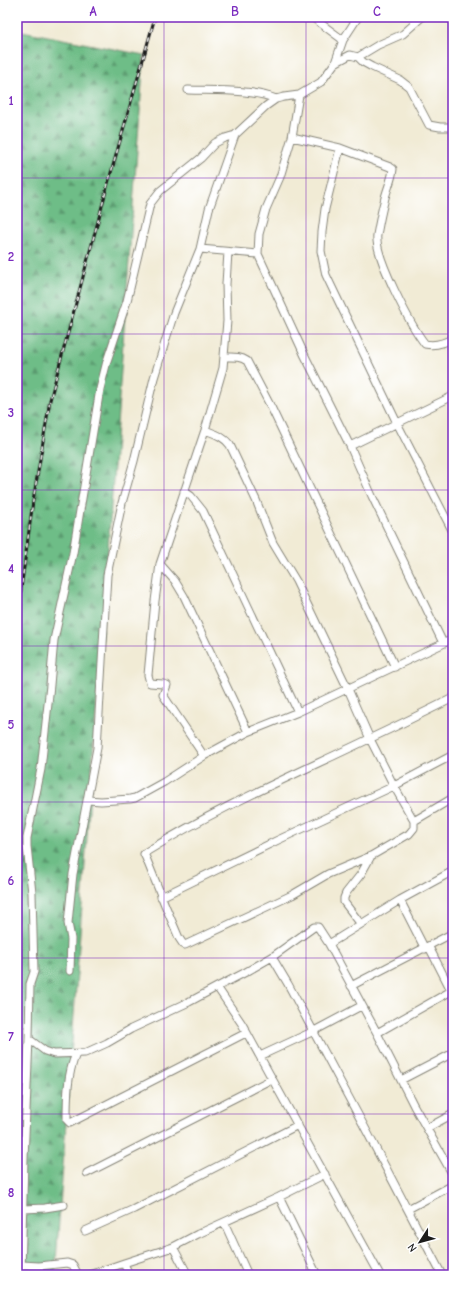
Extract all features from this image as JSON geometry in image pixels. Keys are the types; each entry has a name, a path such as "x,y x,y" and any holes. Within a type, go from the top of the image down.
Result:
{"street":[{"path":"312,17 343,40"},
{"path":"21,1275 30,984 34,972 32,900 27,838 41,769 54,640 72,553 100,389 111,349 127,301 152,200 160,191 201,158 215,144 225,138 235,135 266,106 284,97 299,95 321,82 335,63 343,40 358,17"},
{"path":"358,57 378,45 403,34 422,17"},
{"path":"335,63 350,55 358,57 367,64 400,80 409,87 429,125 453,127"},
{"path":"188,90 247,92 260,94 276,100"},
{"path":"299,95 292,137 280,177 266,209 259,234 258,254 305,356 350,446 372,496 443,643"},
{"path":"70,971 71,939 68,923 74,874 97,748 107,575 122,503 134,461 154,378 174,313 200,249 209,209 235,135"},
{"path":"292,137 340,148 393,169 383,203 377,237 377,246 387,274 404,308 425,344 431,345 446,342 453,338"},
{"path":"340,148 325,209 321,251 326,275 397,423 453,532"},
{"path":"200,249 258,254"},
{"path":"204,756 163,696 167,685 149,682 150,647 160,564 215,399 223,368 227,321 226,284 228,252"},
{"path":"224,357 242,358 247,361 271,407 395,666"},
{"path":"350,446 397,423 452,399"},
{"path":"205,430 219,435 230,445 256,500 273,543 296,581 348,689 370,739 414,821 414,828 409,834 371,856 328,874 292,895 185,945 179,938 161,898 144,854 146,852 183,829 370,739 453,698"},
{"path":"184,491 191,496 203,511 298,712"},
{"path":"160,564 175,581 184,596 248,732"},
{"path":"88,800 101,801 135,798 164,782 204,756 248,732 298,712 453,639"},
{"path":"161,898 278,840 394,786 453,755"},
{"path":"414,821 453,798"},
{"path":"360,924 344,902 344,898 346,892 364,870 371,856"},
{"path":"329,944 400,900 453,871"},
{"path":"377,1033 452,992 400,900"},
{"path":"29,1039 45,1052 54,1054 85,1053 246,972 272,957 314,927 318,928 329,944 414,1106 453,1173"},
{"path":"351,986 453,934"},
{"path":"272,957 314,1031 442,1275"},
{"path":"216,987 234,1012 260,1056 380,1275"},
{"path":"260,1056 314,1031 361,1006"},
{"path":"76,1054 69,1085 67,1120 70,1123 246,1034"},
{"path":"401,1080 453,1053"},
{"path":"87,1173 272,1079"},
{"path":"427,1128 453,1114"},
{"path":"85,1231 134,1209 298,1125"},
{"path":"89,1275 173,1247 325,1174"},
{"path":"408,1210 453,1185"},
{"path":"279,1197 316,1275"},
{"path":"24,1209 64,1205"},
{"path":"224,1222 248,1275"},
{"path":"173,1247 188,1275"},
{"path":"22,1265 39,1266 68,1263 73,1265 78,1275"},
{"path":"124,1263 129,1275"}],"green space":[{"path":"17,30 144,55 55,1275 17,1275"}],"railway":[{"path":"17,619 33,501 50,400 109,180 155,17"}]}
